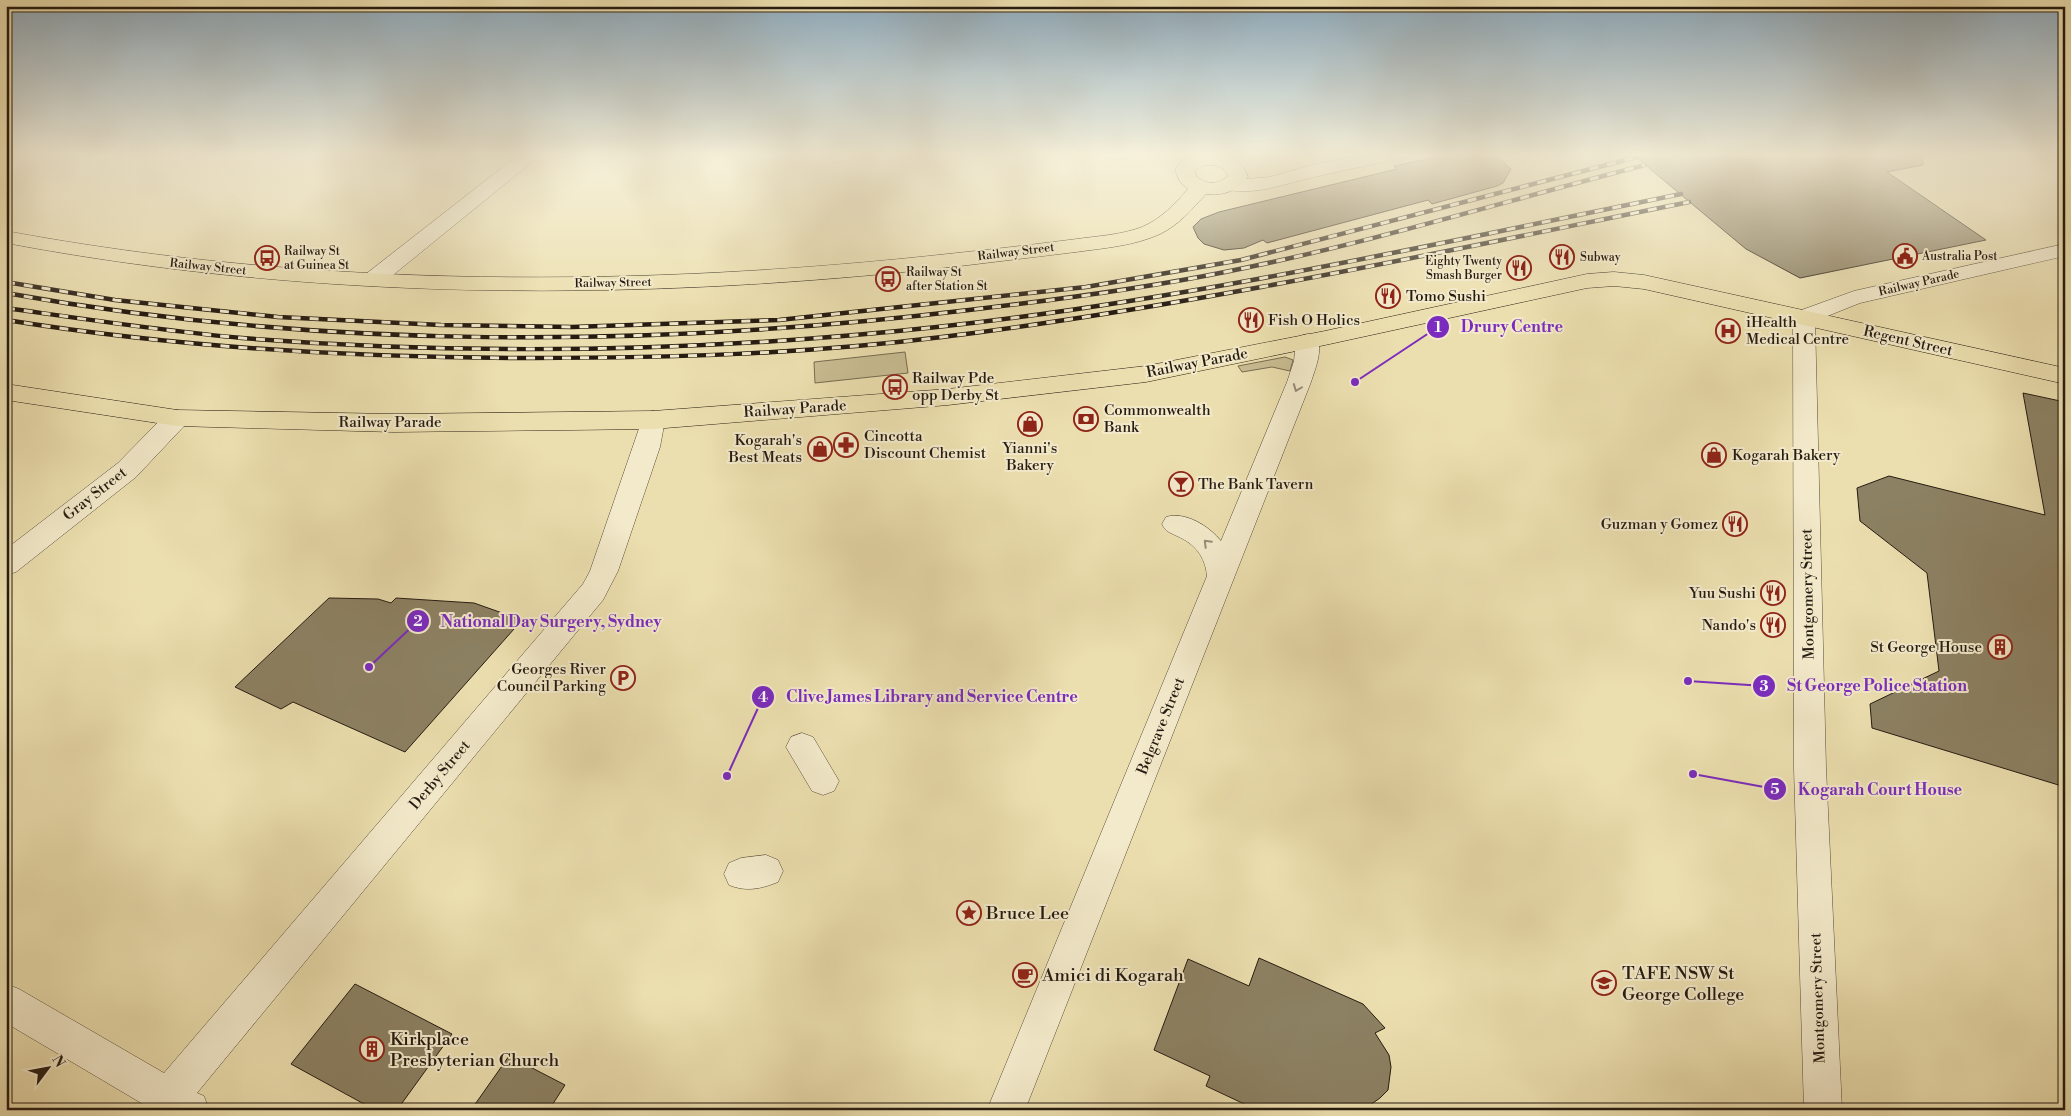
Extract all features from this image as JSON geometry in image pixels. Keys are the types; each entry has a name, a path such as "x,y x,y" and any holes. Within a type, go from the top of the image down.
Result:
{"main road":[{"name":"Railway Street","path":"6,237 124,258 211,268 374,279 497,283 602,283 711,280 893,266 1105,241 1140,235 1155,230 1167,222 1183,205"},
{"name":"Regent Street","path":"1575,284 1601,280 1637,281 2065,376"},
{"name":"Railway Parade","path":"6,392 177,418 394,423 653,420 948,398 1146,374 1575,284"}],"street":[{"path":"374,279 467,205"},
{"name":"Railway Parade","path":"1804,317 1854,298 2065,250"},
{"name":"Montgomery Street","path":"1804,317 1810,768 1822,1110"},
{"name":"Belgrave Street","path":"1006,1110 1299,382 1306,361 1308,341"},
{"name":"Gray Street","path":"6,564 127,470 177,418"},
{"name":"Derby Street","path":"179,1103 593,592 604,571 647,447 653,420"},
{"path":"1174,524 1192,530 1206,541 1220,561 1222,576"},
{"path":"802,747 823,781"},
{"path":"6,1002 179,1103"}],"shaded area":[{"path":"905,352 908,373 815,383 814,362"},
{"path":"1285,357 1293,360 1290,371 1272,367 1242,372 1238,366"}],"building":[{"path":"1248,205 1409,205 1267,243 1263,240 1244,248 1224,250 1204,244 1198,238 1193,227 1201,219 1219,212"},
{"path":"1693,205 1935,205 1986,240 1800,278 1746,249"},
{"name":"St George House","path":"2023,393 2065,402 2065,787 1872,728 1870,704 1939,671 1927,573 1860,521 1857,488 1889,476 2045,515"},
{"path":"329,598 378,599 391,603 396,598 474,603 522,620 405,752 293,702 281,709 235,687"},
{"path":"1259,958 1363,1004 1385,1028 1375,1033 1389,1055 1391,1067 1388,1090 1380,1098 1363,1110 1257,1110 1206,1086 1210,1076 1154,1050 1188,959 1249,986"},
{"name":"Kirkplace Presbyterian Church","path":"355,984 452,1034 397,1110 375,1110 291,1064"},
{"path":"509,1056 565,1085 549,1110 471,1110"}],"railway":[{"path":"6,282 115,300 278,317 441,325 572,327 779,320 1086,287 1241,260 1452,205"},
{"path":"6,293 125,312 245,325 366,333 487,337 608,336 729,331 850,323 1066,298 1162,284 1331,249 1495,205"},
{"path":"6,308 183,332 329,344 503,349 590,349 764,342 937,327 1031,316 1124,302 1310,269 1627,205"},
{"path":"6,320 137,338 269,349 401,356 584,358 789,351 942,337 1130,310 1317,277 1674,205"}],"place":[{"name":"Australia Post","path":"1905,256"},
{"name":"Subway","path":"1562,257"},
{"name":"Railway St at Guinea St","path":"267,258"},
{"name":"Eighty Twenty Smash Burger","path":"1519,268"},
{"name":"Railway St after Station St","path":"888,279"},
{"name":"Tomo Sushi","path":"1388,296"},
{"name":"Fish O Holics","path":"1251,320"},
{"name":"iHealth Medical Centre","path":"1728,331"},
{"name":"Drury Centre","path":"1355,382"},
{"name":"Railway Pde opp Derby St","path":"895,387"},
{"name":"Commonwealth Bank","path":"1086,419"},
{"name":"Yianni's Bakery","path":"1030,424"},
{"name":"Cincotta Discount Chemist","path":"846,445"},
{"name":"Kogarah's Best Meats","path":"820,449"},
{"name":"Kogarah Bakery","path":"1714,455"},
{"name":"The Bank Tavern","path":"1181,484"},
{"name":"Guzman y Gomez","path":"1735,524"},
{"name":"Yuu Sushi","path":"1773,593"},
{"name":"Nando's","path":"1773,625"},
{"name":"St George House","path":"2000,647"},
{"name":"National Day Surgery, Sydney","path":"369,667"},
{"name":"Georges River Council Parking","path":"623,678"},
{"name":"St George Police Station","path":"1688,681"},
{"name":"Kogarah Court House","path":"1693,774"},
{"name":"Clive James Library and Service Centre","path":"727,776"},
{"name":"Bruce Lee","path":"969,913"},
{"name":"Amici di Kogarah","path":"1025,975"},
{"name":"TAFE NSW St George College","path":"1604,983"},
{"name":"Kirkplace Presbyterian Church","path":"372,1049"}]}
